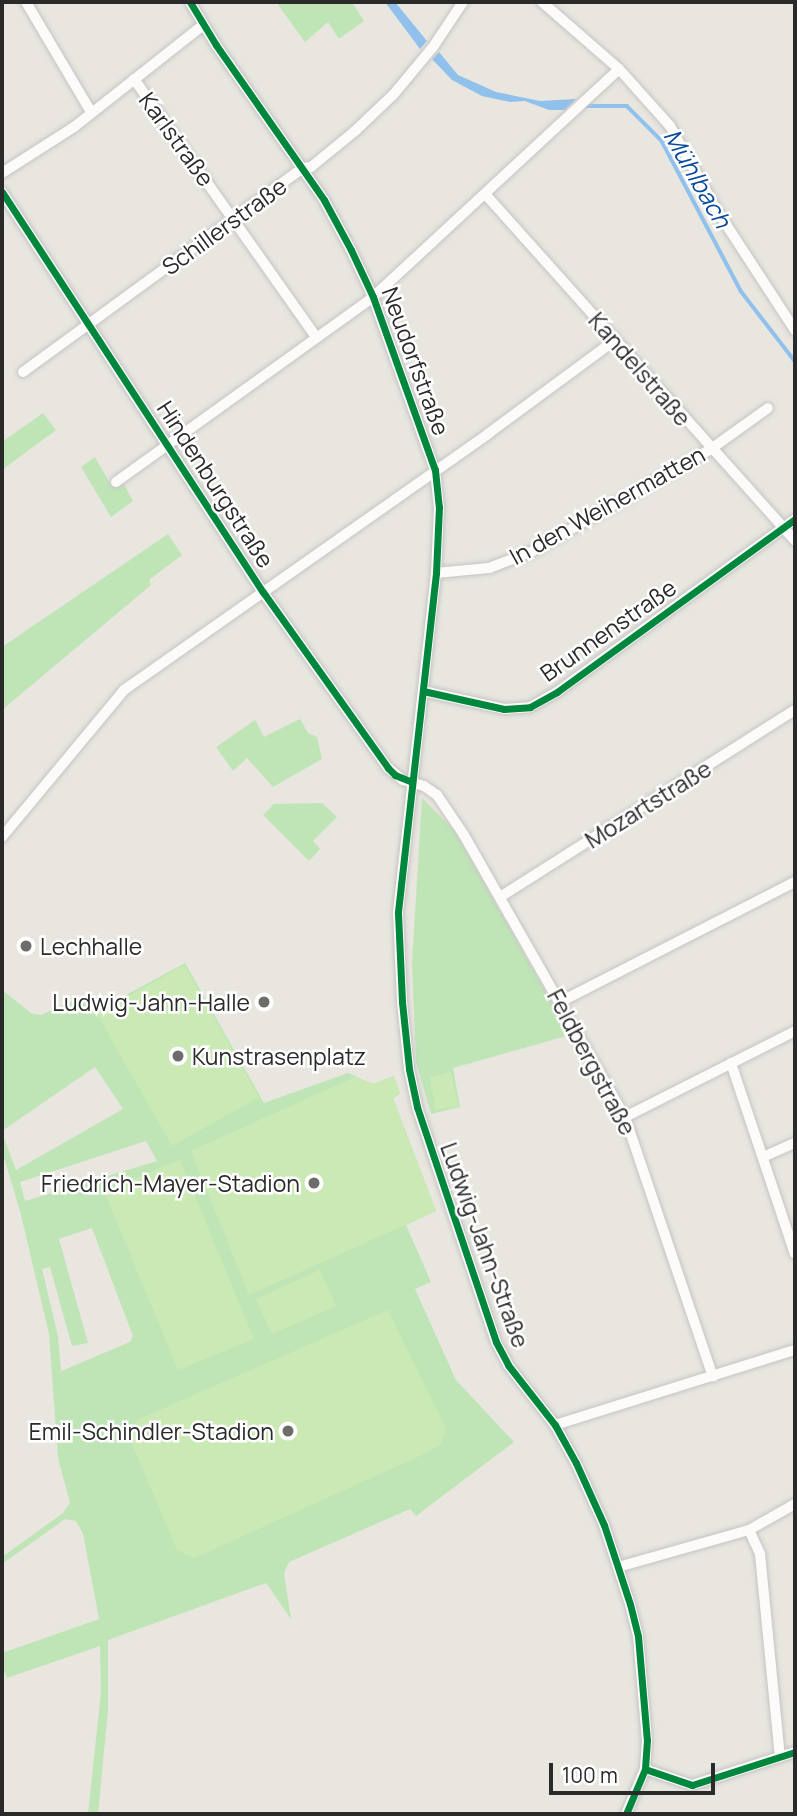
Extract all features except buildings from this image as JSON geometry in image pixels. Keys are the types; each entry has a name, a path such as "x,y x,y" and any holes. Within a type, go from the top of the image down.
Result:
{"street":[{"path":"26,2 91,112"},
{"name":"Neudorfstraße","path":"190,2 203,25 303,168 351,250 373,298 435,470 439,507 436,573 412,782"},
{"name":"Schillerstraße","path":"23,372 303,168 311,167 355,131 393,95 463,2"},
{"path":"542,2 619,69 670,126 716,209 795,330"},
{"path":"2,173 74,127 203,25"},
{"path":"116,482 373,298 619,69"},
{"name":"Karlstraße","path":"134,79 316,337"},
{"name":"Hindenburgstraße","path":"2,192 262,592 388,768 395,775 412,782"},
{"name":"Kandelstraße","path":"486,195 795,541"},
{"path":"2,837 124,690 615,340"},
{"name":"In den Weihermatten","path":"436,573 489,568 533,551 711,449 768,408"},
{"name":"Brunnenstraße","path":"423,691 505,709 530,707 557,692 795,519"},
{"name":"Mozartstraße","path":"500,897 795,710"},
{"name":"Feldbergstraße","path":"412,782 437,795 500,897 625,1118 713,1377"},
{"name":"Ludwig-Jahn-Straße","path":"412,782 400,874 398,920 402,1002 417,1107 496,1342 508,1365 555,1425 576,1463 618,1567 638,1636 647,1740 645,1769 626,1814"},
{"path":"560,1002 795,882"},
{"path":"625,1118 795,1031"},
{"path":"731,1063 794,1249"},
{"path":"763,1157 795,1143"},
{"path":"555,1425 795,1350"},
{"path":"618,1567 749,1530 795,1504"},
{"path":"749,1530 760,1554 780,1757"},
{"path":"645,1769 692,1785 795,1752"}],"green space":[{"path":"276,2 352,2 364,21 339,39 328,22 305,42"},
{"path":"43,413 56,430 2,470 2,442"},
{"path":"95,457 112,487 122,481 133,501 111,517 81,467"},
{"path":"168,534 182,555 149,580 151,585 2,710 2,647"},
{"path":"300,719 308,733 317,737 322,759 273,787 247,758 233,771 216,747 255,720 264,737"},
{"path":"422,798 454,830 570,1035 453,1068 460,1107 431,1114 416,1062 412,962"},
{"path":"322,803 337,817 313,841 320,849 309,861 263,815 274,804"},
{"path":"185,963 264,1103 348,1073 373,1084 394,1076 400,1094 393,1098 436,1211 406,1225 431,1282 415,1289 456,1380 514,1442 416,1516 410,1509 289,1562 284,1573 291,1619 266,1583 108,1640 108,1710 98,1814 88,1814 101,1692 100,1646 7,1678 2,1666 2,1653 99,1619 83,1534 76,1521 65,1519 2,1564 2,1557 63,1513 70,1503 58,1458 49,1334 20,1211 2,1151 2,1133 16,1170 123,1109 95,1067 2,1131 2,990 31,1013 41,1015 85,995 115,1001","holes":["146,1141 157,1161 25,1201 20,1182","92,1228 133,1336 130,1342 61,1371 58,1336 42,1269 50,1267 72,1346 88,1343 59,1239"]},
{"name":"Kunstrasenplatz","path":"184,965 259,1097 172,1146 97,1014"},
{"path":"451,1072 458,1106 436,1110 430,1077"},
{"name":"Friedrich-Mayer-Stadion","path":"394,1076 400,1094 393,1098 436,1211 249,1295 191,1151 355,1077 373,1084"},
{"path":"180,1160 254,1339 178,1370 104,1191"},
{"path":"320,1270 336,1306 272,1334 256,1299"},
{"name":"Emil-Schindler-Stadion","path":"388,1310 446,1428 441,1444 194,1558 177,1550 128,1434 137,1420"}],"water":[{"path":"385,2 395,2 427,41 420,49"},
{"path":"439,52 458,75 496,92 540,101 576,99 565,110 549,110 525,101 510,102 482,96 452,80 432,59"}],"waterway":[{"name":"Mühlbach","path":"583,106 627,106 662,141 741,291 795,361"}],"cycle path":[{"path":"190,2 216,45 324,200 351,250 373,297 435,470 439,507 436,573 398,913 402,1002 409,1069 417,1107 496,1342 508,1365 555,1425 576,1463 604,1525 630,1604 638,1636 647,1740 645,1769 626,1814"},
{"path":"2,192 263,592 388,768 395,775 412,782"},
{"path":"423,691 504,709 530,707 557,692 795,519"},
{"path":"645,1769 692,1785 795,1752"}],"place":[{"name":"Lechhalle","path":"26,946"},
{"name":"Ludwig-Jahn-Halle","path":"264,1002"},
{"name":"Kunstrasenplatz","path":"178,1056"},
{"name":"Friedrich-Mayer-Stadion","path":"314,1183"},
{"name":"Emil-Schindler-Stadion","path":"288,1431"}]}
